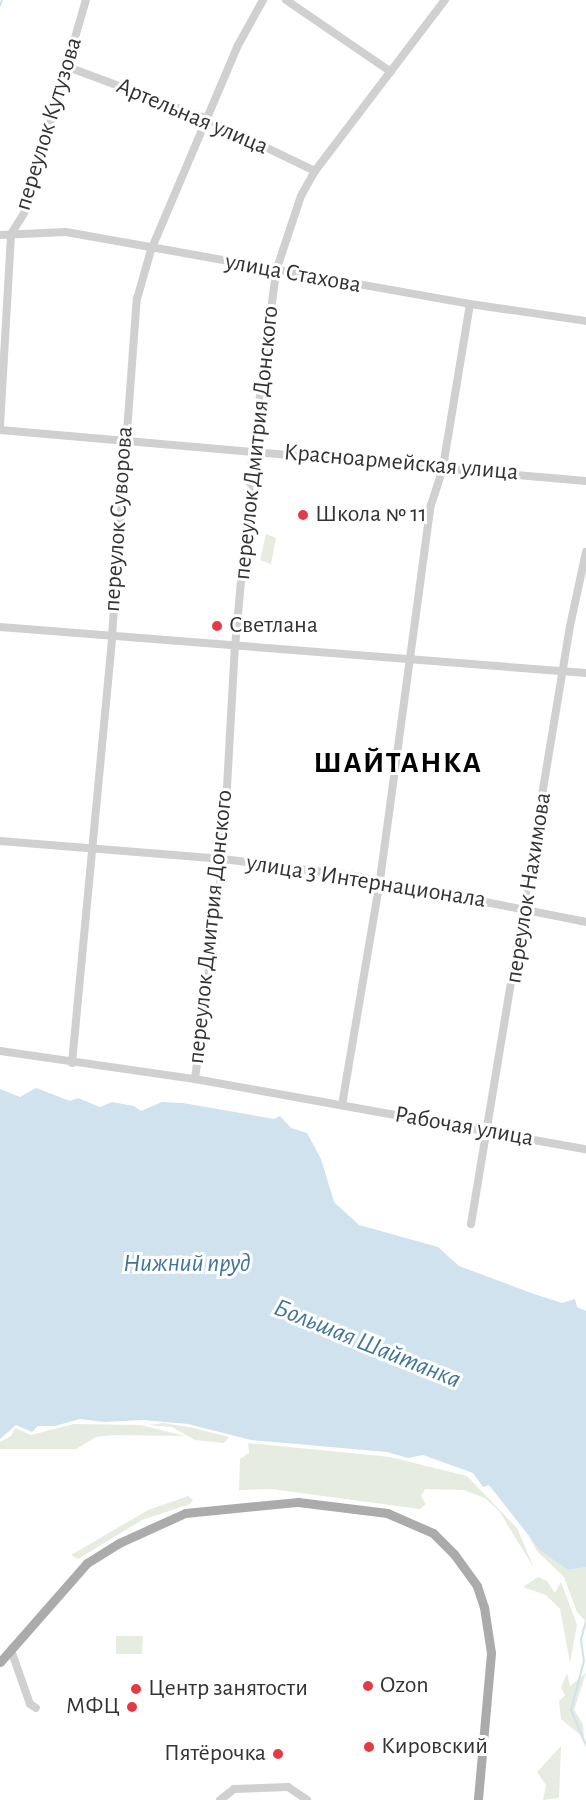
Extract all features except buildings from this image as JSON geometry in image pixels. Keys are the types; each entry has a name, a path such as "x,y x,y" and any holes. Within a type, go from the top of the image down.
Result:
{"main road":[{"path":"0,1662 87,1563 119,1543 185,1513 297,1502 387,1513 433,1533 454,1554 477,1586 484,1606 491,1653 478,1800"}],"street":[{"name":"переулок Кутузова","path":"0,428 11,234 24,213 86,0"},
{"name":"переулок Суворова","path":"72,1063 90,848 112,636 124,438 137,299 151,250 207,119 262,0"},
{"path":"286,0 391,72"},
{"name":"переулок Дмитрия Донского","path":"195,1079 223,859 235,647 253,449 276,271 301,196 315,171 445,0"},
{"name":"Артельная улица","path":"68,67 207,119 315,171"},
{"name":"улица Стахова","path":"0,235 66,232 151,250 470,304 586,321"},
{"path":"342,1105 380,880 433,495 443,467 470,304"},
{"name":"Красноармейская улица","path":"0,428 253,449 586,481"},
{"name":"переулок Нахимова","path":"471,1224 586,552"},
{"path":"0,627 410,662 586,673"},
{"name":"улица 3 Интернационала","path":"0,841 223,859 380,880 586,922"},
{"name":"Рабочая улица","path":"0,1051 195,1079 586,1149"},
{"path":"11,1650 30,1704 36,1708"},
{"path":"220,1800 234,1789 288,1787 308,1800"}],"shaded area":[{"path":"266,534 276,538 271,564 260,560"},
{"path":"163,1423 229,1437 224,1443 195,1440 172,1427 149,1425"},
{"path":"74,1424 141,1425 185,1436 115,1435 96,1437 76,1449 0,1449 0,1442 11,1436 15,1428 31,1435"},
{"path":"248,1443 390,1457 467,1476 517,1528 534,1568 499,1511 485,1498 464,1490 425,1489 421,1496 426,1504 420,1509 271,1489 239,1490 240,1459 249,1453"},
{"path":"188,1496 193,1500 190,1504 142,1520 78,1559 71,1555 148,1510"},
{"path":"529,1537 568,1570 586,1567 586,1622 577,1612 564,1577 537,1551"},
{"path":"538,1577 547,1581 555,1593 561,1582 577,1625 570,1663 560,1609 546,1595 523,1587"},
{"path":"116,1636 143,1636 142,1654 116,1654"},
{"path":"567,1673 570,1686 586,1673 574,1710 583,1724 584,1738 561,1719 559,1701 565,1695 561,1688"},
{"path":"561,1746 559,1798 543,1800 546,1785 537,1772"}],"water":[{"name":"Нижний пруд","path":"36,1088 70,1101 78,1098 100,1107 112,1102 134,1106 141,1111 162,1102 183,1103 274,1119 280,1116 291,1128 307,1133 321,1159 334,1202 359,1225 438,1247 459,1266 534,1294 562,1303 575,1299 577,1307 586,1311 586,1567 568,1570 540,1550 489,1485 483,1487 473,1473 423,1455 408,1458 387,1452 251,1440 188,1424 142,1420 104,1422 80,1419 55,1426 38,1426 32,1432 16,1425 0,1439 0,1089 20,1097"}],"waterway":[{"path":"0,6 2,0"},
{"path":"586,1621 581,1640 584,1661 571,1710 586,1746"}],"place":[{"name":"Школа № 11","path":"303,515"},
{"name":"Светлана","path":"217,626"},
{"name":"Ozon","path":"368,1686"},
{"name":"Центр занятости","path":"136,1689"},
{"name":"МФЦ","path":"132,1707"},
{"name":"Кировский","path":"369,1747"},
{"name":"Пятёрочка","path":"278,1754"}],"district":[{"name":"ШАЙТАНКА","path":"398,763"}],"water label":[{"name":"Большая Шайтанка","path":"367,1344"}]}
